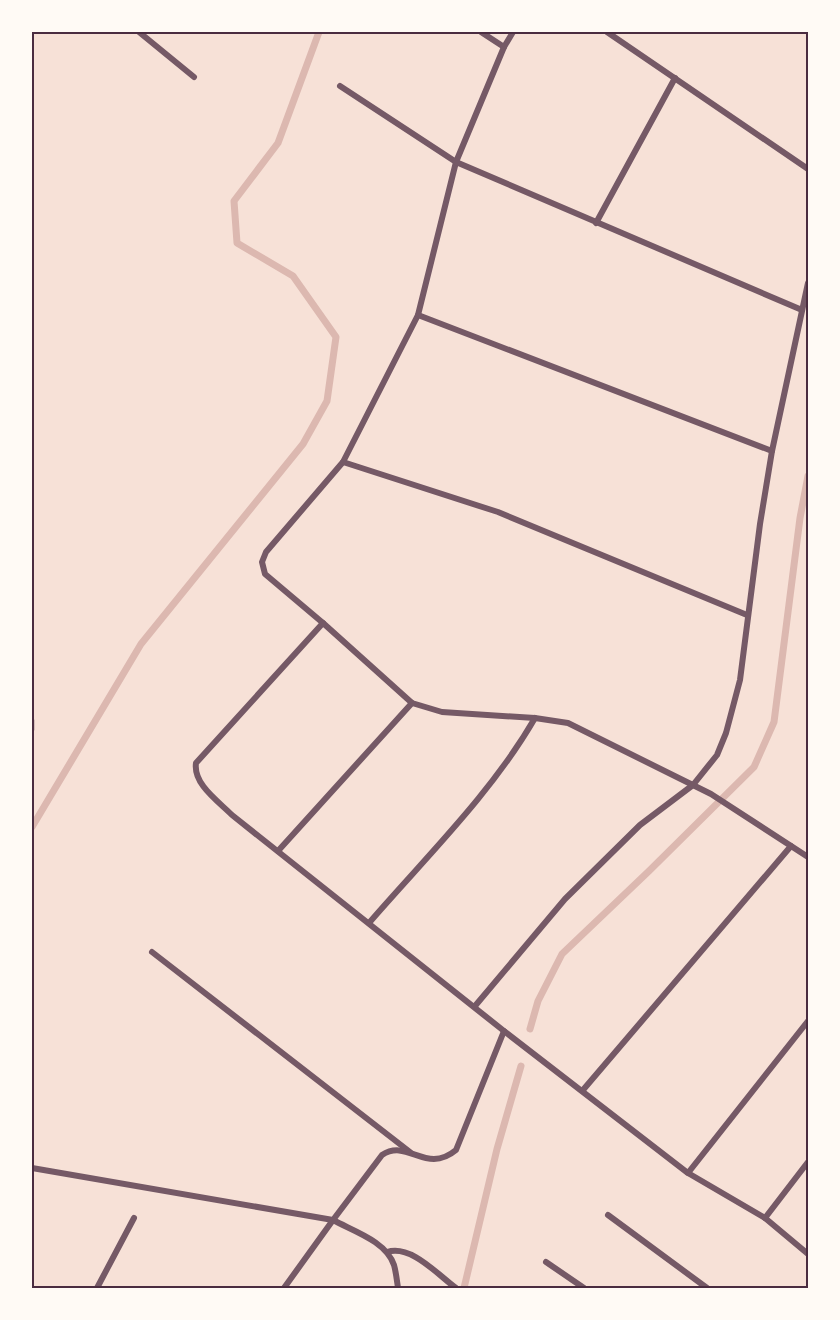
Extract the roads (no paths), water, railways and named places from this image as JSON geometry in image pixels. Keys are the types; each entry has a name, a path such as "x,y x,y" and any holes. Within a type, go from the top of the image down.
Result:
{"street":[{"path":"139,32 194,76"},
{"path":"481,32 504,47"},
{"path":"513,32 504,47 456,162 418,315 343,462 266,552 262,562 265,574 324,623 412,703 442,712 535,718 568,723 711,794 808,857"},
{"path":"607,32 808,169"},
{"path":"596,223 675,78"},
{"path":"340,86 456,162 802,310"},
{"path":"476,1006 565,899 640,825 693,785 717,756 726,733 740,680 747,615 772,451 808,283"},
{"path":"418,315 772,451"},
{"path":"343,462 498,512 747,615"},
{"path":"324,623 196,763 195,771 198,780 232,815 476,1006 504,1031 688,1173 765,1218 808,1254"},
{"path":"278,851 412,703"},
{"path":"369,923 488,787 516,751 535,718"},
{"path":"583,1090 791,846"},
{"path":"152,952 412,1154"},
{"path":"688,1173 808,1021"},
{"path":"284,1288 382,1155 390,1150 432,1160 441,1159 456,1150 504,1031"},
{"path":"765,1218 808,1162"},
{"path":"32,1168 333,1220 379,1245 387,1252 394,1264 398,1288"},
{"path":"608,1215 707,1288"},
{"path":"97,1288 134,1218"},
{"path":"387,1252 404,1251 417,1258 456,1288"},
{"path":"546,1262 584,1288"}],"lane":[{"path":"32,720 32,730"}],"waterway":[{"path":"32,827 141,644 303,444 327,401 336,337 293,276 237,243 234,201 278,143 319,32"},
{"path":"530,1029 538,1001 562,954 754,767 774,722 800,518 808,476"},
{"path":"464,1288 497,1149 521,1066"}]}
